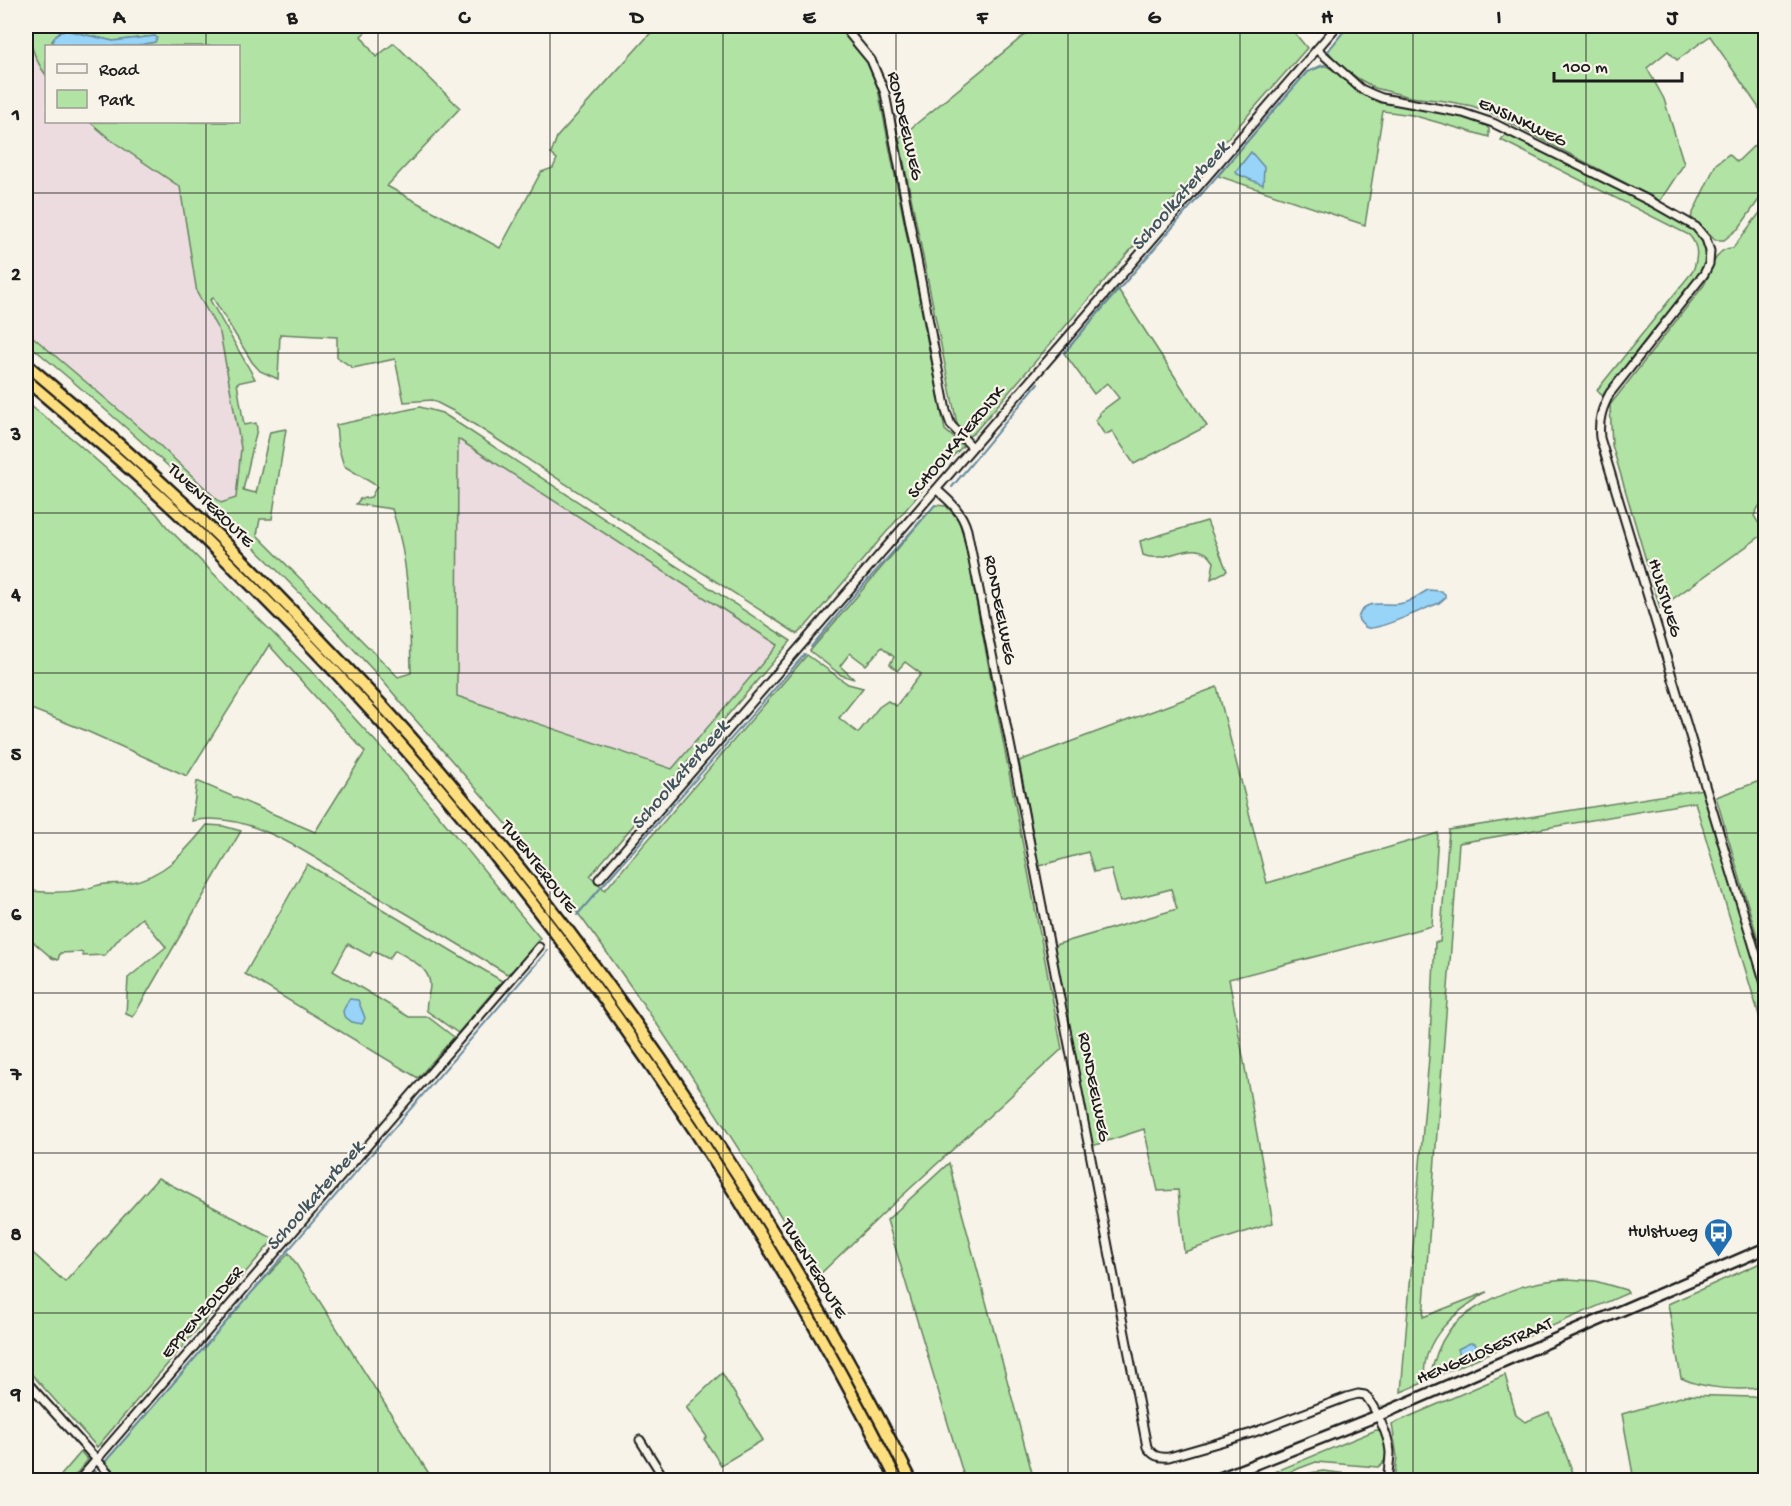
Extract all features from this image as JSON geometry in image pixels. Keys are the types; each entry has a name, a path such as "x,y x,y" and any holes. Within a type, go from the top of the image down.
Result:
{"highway":[{"name":"TWENTEROUTE","path":"26,364 179,498 284,602 421,749 524,874 601,974 699,1116 792,1263 851,1366 911,1480"},
{"name":"TWENTEROUTE","path":"26,380 167,502 276,609 354,692 435,784 528,898 592,982 690,1123 782,1270 874,1434 897,1480"}],"main road":[{"name":"HENGELOSESTRAAT","path":"1215,1480 1259,1465 1377,1416 1766,1248"}],"street":[{"name":"RONDEELWEG","path":"843,26 871,60 885,93 946,411 951,425 972,447"},
{"name":"SCHOOLKATERDIJK","path":"599,879 1337,26"},
{"name":"ENSINKWEG","path":"1317,48 1361,89 1382,98 1463,113 1493,123 1652,202 1696,227 1703,233 1708,244"},
{"name":"HULSTWEG","path":"1708,244 1710,257 1704,274 1610,393 1598,424 1600,438 1766,987"},
{"name":"RONDEELWEG","path":"937,490 956,506 967,530 1147,1447 1155,1456 1169,1457 1252,1433 1358,1394 1365,1395 1377,1416"},
{"name":"EPPENZOLDER","path":"79,1480 539,947"},
{"path":"26,1380 115,1480"},
{"path":"1377,1416 1389,1445 1387,1480"},
{"path":"640,1440 664,1480"}],"shaded area":[{"path":"26,26 30,45 45,74 45,123 91,123 111,140 180,186 197,293 220,333 241,448 236,498 222,503 153,439 26,331"},
{"path":"458,438 778,645 673,769 456,696"}],"green space":[{"path":"26,26 372,26 361,36 376,57 394,43 460,108 387,186 500,248 541,172 553,168 557,159 551,154 557,137 657,26 840,26 870,63 875,74 945,430 963,446 797,634 455,412 432,400 404,402 395,359 353,368 337,357 337,337 280,334 278,379 260,371 252,362 213,298 210,300 255,379 237,383 244,425 256,423 257,429 243,490 256,493 270,432 286,429 272,519 260,519 257,535 398,677 411,673 408,590 398,529 392,509 356,504 360,499 371,497 377,486 344,466 338,446 336,425 420,407 442,413 450,418 791,641 590,876 605,890 807,655 848,684 863,688 839,718 858,733 879,707 888,701 896,706 921,674 905,662 897,671 890,664 894,657 882,647 866,665 850,653 840,666 854,679 841,675 810,651 935,505 946,506 959,520 1062,1049 818,1276 733,1140 645,1007 563,894 500,816 377,675 290,583 161,459 26,342 26,331 153,439 221,503 236,498 241,448 220,333 197,293 180,187 111,140 91,123 240,123 240,45 140,45 155,42 155,36 113,41 65,30 60,31 52,41 53,45 45,45 45,74 31,46","holes":["458,439 778,645 672,769 457,696"]},
{"path":"1047,26 1289,26 1307,48 974,433 966,438 958,429 899,138 1033,28 1039,32"},
{"path":"1348,26 1765,26 1765,117 1710,36 1677,60 1668,51 1647,68 1664,99 1684,164 1660,201 1489,112 1472,106 1410,97 1375,88 1336,62 1328,51"},
{"path":"1322,65 1335,71 1373,98 1392,104 1469,118 1489,129 1489,137 1412,115 1383,111 1365,225 1218,176 1307,72"},
{"path":"1506,134 1697,230 1707,247 1707,264 1697,280 1650,334 1602,396 1597,390 1693,271 1697,256 1695,243 1689,235 1501,140"},
{"path":"1765,135 1765,191 1739,228 1724,240 1715,240 1691,217 1716,164 1729,154 1737,162"},
{"path":"1765,206 1766,465 1761,477 1766,489 1754,516 1765,533 1660,608 1612,445 1610,405 1704,285 1714,261 1722,251 1733,248"},
{"path":"1118,289 1207,426 1134,464 1112,431 1105,435 1095,420 1100,415 1099,413 1119,398 1107,383 1094,394 1064,353"},
{"path":"26,402 75,441 157,514 167,527 315,675 397,765 540,938 516,969 507,974 308,853 262,830 215,819 192,821 197,781 315,832 365,752 269,645 187,776 82,729 26,707"},
{"path":"1207,521 1227,571 1211,579 1214,562 1207,554 1199,550 1162,557 1143,555 1140,541"},
{"path":"1217,687 1267,883 1438,833 1432,926 1229,979 1273,1223 1184,1252 1178,1190 1158,1191 1144,1129 1092,1146 1054,947 1177,909 1171,889 1120,902 1111,869 1094,872 1088,852 1039,866 1019,761"},
{"path":"1766,779 1765,963 1716,797"},
{"path":"1703,789 1765,999 1765,1035 1695,802 1459,843 1423,1317 1487,1292 1463,1308 1442,1328 1428,1353 1425,1382 1401,1392 1429,1057 1435,942 1440,942 1449,830"},
{"path":"207,825 241,831 133,1017 126,1014 128,978 166,947 142,918 121,936 105,955 83,956 82,952 60,953 58,960 52,958 31,940 26,942 26,890 71,891 102,884 140,880 172,862"},
{"path":"307,864 502,981 458,1033 427,1011 430,984 425,971 420,966 395,950 389,959 373,951 370,956 348,944 333,971 409,1017 428,1017 454,1037 418,1078 245,974"},
{"path":"949,1163 1034,1480 965,1480 887,1220"},
{"path":"158,1178 274,1239 97,1447 26,1368 26,1247 65,1282"},
{"path":"289,1253 433,1480 121,1480 105,1462 253,1291"},
{"path":"1765,1261 1765,1387 1722,1388 1700,1385 1681,1378 1668,1304"},
{"path":"1568,1279 1595,1281 1626,1290 1628,1293 1430,1379 1441,1343 1457,1321 1465,1315 1520,1287"},
{"path":"722,1373 763,1440 721,1465 704,1439 707,1437 686,1407"},
{"path":"1505,1375 1516,1415 1525,1422 1549,1412 1576,1480 1394,1480 1397,1457 1392,1424"},
{"path":"1684,1395 1753,1397 1765,1395 1765,1480 1634,1480 1622,1414"},
{"path":"1379,1430 1382,1435 1387,1450 1385,1459 1378,1467 1316,1462 1268,1480 1255,1480"},
{"path":"81,1452 88,1460 71,1480 57,1480"},
{"path":"1323,1471 1380,1478 1380,1480 1294,1480 1310,1473"}],"water":[{"path":"65,30 113,41 155,36 157,38 155,42 140,45 53,45 53,40"},
{"path":"1251,152 1264,167 1263,185 1237,174 1236,171"},
{"path":"1428,590 1441,591 1445,594 1445,598 1413,614 1373,628 1365,627 1358,619 1365,607 1376,604 1403,603"},
{"path":"349,999 358,1000 365,1018 362,1024 352,1022 344,1016 343,1011"},
{"path":"1475,1343 1478,1352 1471,1357 1464,1358 1458,1349"}],"waterway":[{"name":"Schoolkaterbeek","path":"1330,55 1328,51 1348,26"},
{"name":"Schoolkaterbeek","path":"1064,353 1307,72 1325,65"},
{"name":"Schoolkaterbeek","path":"952,487 1038,383"},
{"name":"Schoolkaterbeek","path":"811,647 935,505"},
{"name":"Schoolkaterbeek","path":"577,915 805,654"},
{"name":"Schoolkaterbeek","path":"105,1462 548,950"},
{"name":"Schoolkaterbeek","path":"88,1480 96,1471"}],"place":[{"name":"Hulstweg","path":"1719,1258"}]}
